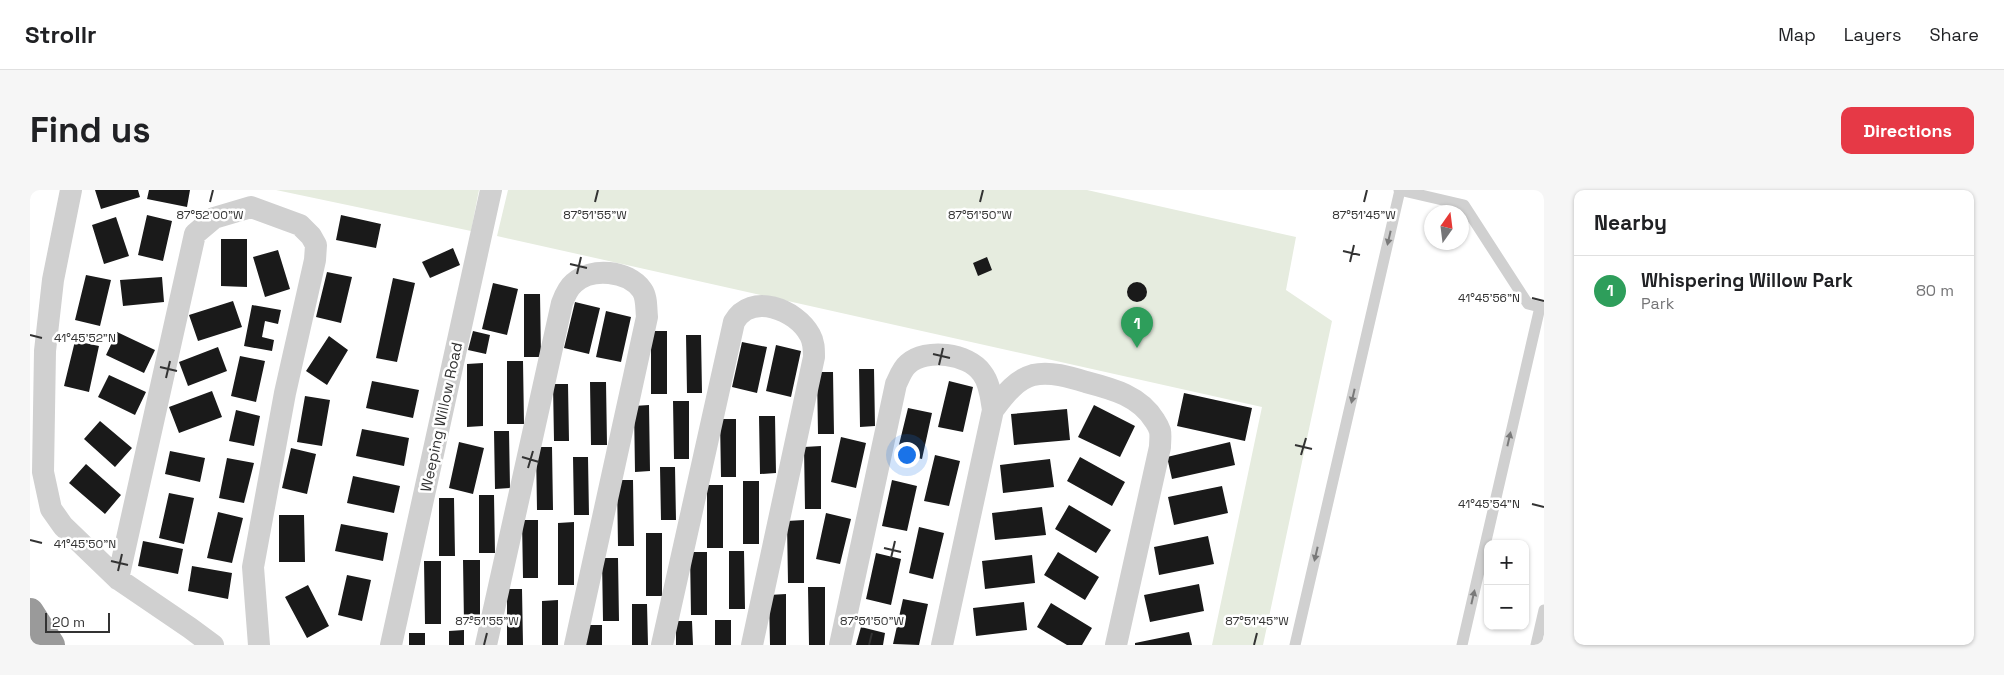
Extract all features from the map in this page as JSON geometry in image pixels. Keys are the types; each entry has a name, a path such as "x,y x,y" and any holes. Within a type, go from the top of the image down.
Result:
{"highway":[{"path":"30,612 51,645"}],"street":[{"path":"72,190 54,280 45,351 42,472 51,509 63,526 118,579 212,645"},
{"name":"Weeping Willow Road","path":"391,645 491,190"},
{"path":"118,579 195,234 214,218 251,207 300,225 311,236 316,245 315,260 285,392 253,567 259,645"},
{"path":"486,645 562,303 568,290 575,282 590,274 606,273 624,277 642,290 647,317 575,645"},
{"path":"662,645 734,322 739,314 760,305 773,307 788,314 802,324 810,335 814,346 814,357 752,645"},
{"path":"840,645 896,384 908,364 922,358 940,355 956,356 971,362 983,373 990,388 993,410 942,645"},
{"path":"993,410 1006,392 1019,381 1033,375 1067,377 1112,389 1130,397 1152,417 1160,430 1160,447 1116,645"}],"lane":[{"path":"1295,645 1400,190 1464,204 1528,304 1542,307 1462,645"},
{"path":"1536,645 1544,610"}],"shaded area":[{"path":"276,190 479,190 471,231"},
{"path":"508,190 1087,190 1296,237 1286,290 1332,321 1263,645 1212,645 1262,407 497,236"}],"building":[{"path":"95,190 138,190 140,197 101,209"},
{"path":"149,190 190,190 187,207 147,199"},
{"path":"147,215 172,221 163,261 138,255"},
{"path":"341,215 381,224 376,248 336,240"},
{"path":"116,217 129,256 104,264 92,225"},
{"path":"221,239 247,239 247,287 221,286"},
{"path":"453,248 460,265 430,278 422,262"},
{"path":"278,250 290,289 265,297 253,257"},
{"path":"987,257 992,270 978,276 973,263"},
{"path":"327,272 352,277 341,323 316,317"},
{"path":"86,275 111,280 100,326 75,320"},
{"path":"162,277 164,302 123,306 120,280"},
{"path":"393,278 415,283 397,362 376,358"},
{"path":"1137,282 1144,285 1147,292 1144,299 1137,302 1130,299 1127,292 1130,285"},
{"path":"493,283 518,289 507,335 482,329"},
{"path":"524,294 540,294 541,357 524,357"},
{"path":"233,301 242,327 198,341 189,315"},
{"path":"575,302 600,308 589,354 564,348"},
{"path":"252,305 281,310 278,324 265,321 262,337 274,340 272,351 244,346"},
{"path":"606,311 631,317 621,362 596,357"},
{"path":"473,331 490,335 486,354 468,350"},
{"path":"651,331 667,331 667,394 651,394"},
{"path":"117,332 155,350 144,373 106,355"},
{"path":"686,335 701,335 702,393 687,393"},
{"path":"329,336 348,350 327,385 306,371"},
{"path":"75,341 99,346 89,392 64,386"},
{"path":"742,342 767,347 757,393 732,387"},
{"path":"776,345 801,351 791,397 766,391"},
{"path":"218,347 227,371 188,386 179,362"},
{"path":"240,356 265,361 256,402 231,396"},
{"path":"507,361 523,361 524,424 507,424"},
{"path":"483,363 483,426 467,427 467,364"},
{"path":"859,369 874,369 875,426 860,427"},
{"path":"817,372 833,372 834,434 818,434"},
{"path":"109,375 146,392 135,415 98,397"},
{"path":"372,381 419,390 413,418 366,408"},
{"path":"949,381 973,387 963,432 938,427"},
{"path":"590,382 606,382 607,445 591,445"},
{"path":"553,384 568,384 569,441 554,441"},
{"path":"212,391 222,417 179,433 169,407"},
{"path":"1184,393 1252,408 1245,441 1177,426"},
{"path":"305,396 330,400 322,446 297,442"},
{"path":"673,401 689,401 689,459 674,459"},
{"path":"649,405 650,471 635,472 634,406"},
{"path":"1094,405 1135,426 1120,457 1078,437"},
{"path":"908,408 932,413 922,459 897,453"},
{"path":"1067,409 1070,440 1014,445 1011,414"},
{"path":"236,410 260,416 254,446 229,441"},
{"path":"759,416 775,416 776,473 760,474"},
{"path":"720,419 736,419 736,477 721,477"},
{"path":"100,421 132,448 115,467 84,439"},
{"path":"362,429 409,438 404,466 356,456"},
{"path":"494,431 509,431 510,488 495,489"},
{"path":"841,437 866,443 856,488 831,482"},
{"path":"459,442 484,448 473,494 449,488"},
{"path":"1230,442 1235,465 1172,479 1167,457"},
{"path":"821,446 821,509 805,509 804,447"},
{"path":"536,447 552,447 553,510 537,510"},
{"path":"291,448 316,454 307,494 282,488"},
{"path":"170,451 205,458 200,482 165,474"},
{"path":"935,455 960,461 949,506 924,501"},
{"path":"573,457 588,457 589,515 574,515"},
{"path":"1080,457 1125,482 1112,506 1067,481"},
{"path":"227,458 254,463 244,503 219,498"},
{"path":"1050,459 1054,487 1003,493 1000,465"},
{"path":"86,464 121,495 105,514 69,483"},
{"path":"660,467 675,467 676,520 661,520"},
{"path":"353,476 400,486 394,513 347,503"},
{"path":"617,480 633,480 634,546 618,546"},
{"path":"892,480 917,486 907,531 882,526"},
{"path":"743,481 759,481 759,544 743,544"},
{"path":"707,485 723,485 723,548 707,548"},
{"path":"1222,486 1228,513 1174,525 1168,497"},
{"path":"169,493 194,498 184,544 159,538"},
{"path":"479,495 494,495 495,553 479,553"},
{"path":"439,498 454,498 455,556 439,556"},
{"path":"1069,505 1111,530 1096,553 1055,529"},
{"path":"1042,507 1046,535 995,540 992,513"},
{"path":"218,512 243,518 232,563 207,558"},
{"path":"826,513 851,519 840,564 816,559"},
{"path":"279,515 304,515 305,562 279,562"},
{"path":"522,520 538,520 538,578 523,578"},
{"path":"804,520 804,583 788,583 787,521"},
{"path":"574,522 574,585 558,585 558,523"},
{"path":"341,524 388,533 383,561 335,551"},
{"path":"919,527 944,533 933,579 909,573"},
{"path":"646,533 662,533 662,596 646,596"},
{"path":"1208,536 1214,564 1159,575 1154,547"},
{"path":"143,541 183,549 178,574 138,566"},
{"path":"729,551 744,551 745,609 729,609"},
{"path":"690,552 707,552 707,615 691,615"},
{"path":"1058,552 1099,577 1085,600 1044,575"},
{"path":"876,553 901,559 891,605 866,599"},
{"path":"1032,555 1035,583 985,589 982,561"},
{"path":"602,558 618,558 619,621 603,621"},
{"path":"463,560 480,560 480,623 464,623"},
{"path":"424,561 441,561 441,624 425,624"},
{"path":"192,566 232,573 228,599 188,591"},
{"path":"347,575 371,580 362,621 338,615"},
{"path":"1199,584 1204,611 1150,622 1144,595"},
{"path":"308,585 329,626 307,638 285,597"},
{"path":"808,587 825,587 825,645 809,645"},
{"path":"507,589 522,589 523,645 507,645"},
{"path":"786,594 786,645 770,645 769,595"},
{"path":"903,599 928,604 919,645 893,644"},
{"path":"558,600 558,645 542,645 542,601"},
{"path":"1024,602 1027,630 976,636 973,608"},
{"path":"1051,603 1092,628 1082,645 1067,645 1037,627"},
{"path":"632,604 647,604 648,645 632,645"},
{"path":"715,620 731,620 731,645 715,645"},
{"path":"676,621 692,621 693,645 676,645"},
{"path":"586,625 602,625 602,645 586,645"},
{"path":"861,627 885,633 883,645 856,645"},
{"path":"464,630 464,645 449,645 449,631"},
{"path":"1189,632 1192,645 1135,645 1135,643"},
{"path":"409,633 425,633 425,645 409,645"}],"place":[{"name":"Whispering Willow Park","path":"1137,348"}]}
